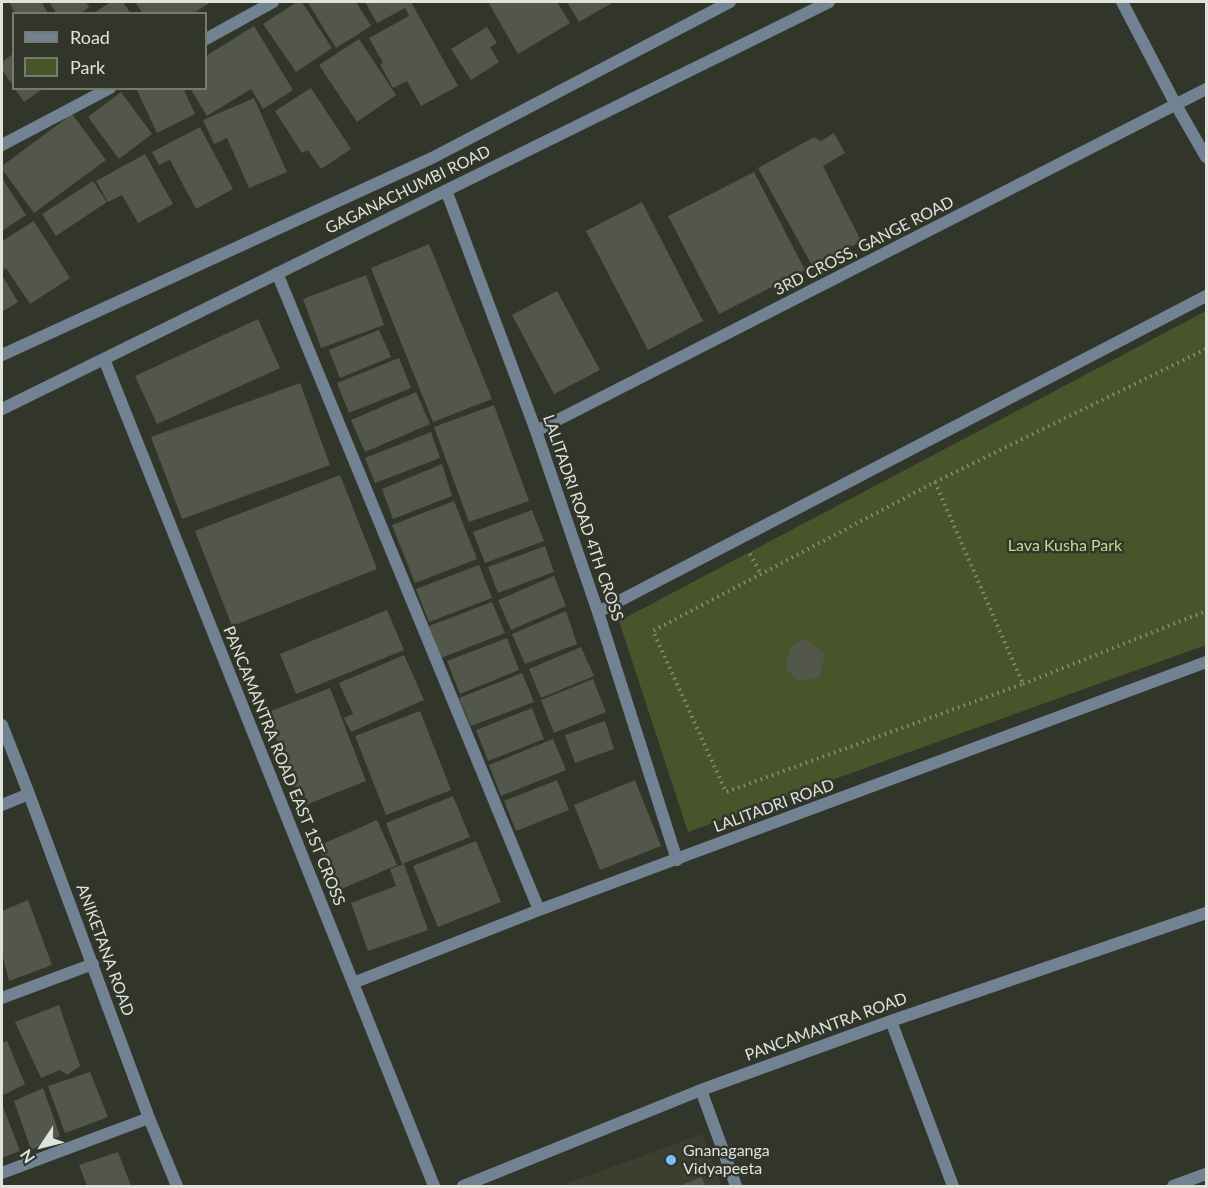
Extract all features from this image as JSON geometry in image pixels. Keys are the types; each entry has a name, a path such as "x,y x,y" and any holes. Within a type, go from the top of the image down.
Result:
{"street":[{"path":"207,38 273,2"},
{"name":"GAGANACHUMBI ROAD","path":"2,356 432,158 730,2"},
{"name":"GAGANACHUMBI ROAD","path":"2,409 829,2"},
{"path":"1122,2 1206,157"},
{"name":"3RD CROSS, GANGE ROAD","path":"536,431 1206,89"},
{"path":"2,145 106,90"},
{"name":"LALITADRI ROAD 4TH CROSS","path":"446,190 536,431 598,612 677,860"},
{"path":"277,273 539,910"},
{"path":"598,612 1206,296"},
{"name":"PANCAMANTRA ROAD EAST 1ST CROSS","path":"104,358 434,1186"},
{"name":"LALITADRI ROAD","path":"353,983 539,910 1206,662"},
{"name":"ANIKETANA ROAD","path":"2,725 149,1118 177,1186"},
{"path":"2,805 29,794"},
{"name":"PANCAMANTRA ROAD","path":"463,1186 701,1090 891,1021 1206,913"},
{"path":"2,998 93,964"},
{"path":"891,1021 953,1186"},
{"path":"701,1090 736,1186"},
{"path":"2,1173 149,1118"},
{"path":"1173,1186 1206,1174"}],"path":[{"path":"1206,349 935,482 653,631 726,792 1023,684 1206,611"},
{"path":"935,482 1023,684"}],"shaded area":[{"name":"Gnanaganga Vidyapeeta","path":"702,1134 722,1186 560,1186"}],"green space":[{"name":"Lava Kusha Park","path":"1206,311 1206,645 688,832 619,621"}],"building":[{"path":"42,2 47,12 14,12 10,3"},
{"path":"49,2 86,2 89,7 83,12 56,12"},
{"path":"111,2 123,2 130,12 95,12"},
{"path":"135,2 211,2 195,12 142,12"},
{"path":"297,2 302,2 332,48 296,72 263,24"},
{"path":"356,2 371,26 336,48 308,3"},
{"path":"365,2 411,2 458,86 421,106 407,81 393,88 380,64 383,63 369,38 409,16 405,8 377,23"},
{"path":"488,2 557,2 570,23 518,54"},
{"path":"567,2 614,2 579,22"},
{"path":"254,26 293,90 263,109 251,89 207,116 191,90 207,90 207,55"},
{"path":"487,27 497,43 490,47 499,62 471,80 451,49"},
{"path":"359,39 396,95 357,122 319,65"},
{"path":"12,54 12,84 2,70 2,62"},
{"path":"311,88 351,149 321,169 308,150 302,153 275,111"},
{"path":"15,90 41,90 24,102"},
{"path":"137,90 184,90 195,114 157,133"},
{"path":"121,92 152,134 119,159 88,117"},
{"path":"254,98 287,172 249,188 227,138 214,144 203,120"},
{"path":"72,114 106,160 34,213 2,166"},
{"path":"200,127 233,189 196,209 170,160 159,165 152,152"},
{"path":"834,133 845,153 823,166 861,241 814,269 758,168 814,137 821,141"},
{"path":"145,154 173,204 138,223 122,195 108,202 96,181"},
{"path":"754,172 805,270 719,314 668,216"},
{"path":"2,178 26,215 2,231"},
{"path":"93,181 107,202 56,236 42,214"},
{"path":"642,202 703,321 648,350 586,231"},
{"path":"34,221 70,278 30,304 6,268 4,270 2,266 2,241"},
{"path":"429,244 492,399 433,422 371,268"},
{"path":"2,275 18,302 2,312"},
{"path":"366,275 384,325 321,348 303,299"},
{"path":"557,291 600,370 554,394 512,315"},
{"path":"258,319 280,368 157,424 135,376"},
{"path":"379,330 391,357 340,378 329,350"},
{"path":"399,358 411,388 349,413 337,383"},
{"path":"300,383 330,465 182,519 151,437"},
{"path":"416,392 430,424 365,452 351,420"},
{"path":"494,405 529,501 469,522 434,427"},
{"path":"431,432 440,458 375,483 365,458"},
{"path":"442,464 452,496 393,519 382,489"},
{"path":"340,475 377,569 232,626 195,531"},
{"path":"454,501 477,559 415,583 392,525"},
{"path":"532,510 544,541 485,563 473,532"},
{"path":"545,546 554,572 498,593 488,567"},
{"path":"479,565 492,598 429,622 416,589"},
{"path":"554,576 566,606 511,630 498,600"},
{"path":"492,602 505,633 441,658 429,626"},
{"path":"387,610 404,650 296,694 280,654"},
{"path":"566,611 577,644 525,664 512,634"},
{"path":"507,638 519,670 460,694 447,661"},
{"path":"806,639 825,654 819,678 798,681 785,668 791,647"},
{"path":"581,647 594,676 541,698 529,669"},
{"path":"404,655 424,700 351,732 344,718 353,714 339,683"},
{"path":"522,673 534,702 471,726 459,698"},
{"path":"593,679 606,712 554,733 541,700"},
{"path":"330,688 366,781 303,806 266,713"},
{"path":"532,708 544,739 488,761 476,730"},
{"path":"420,711 451,790 386,815 355,736"},
{"path":"605,721 614,749 575,763 565,735"},
{"path":"553,739 566,770 501,796 489,765"},
{"path":"557,780 569,810 516,831 504,801"},
{"path":"635,780 661,846 600,870 574,805"},
{"path":"453,796 470,837 402,864 386,823"},
{"path":"377,820 397,865 337,891 318,846"},
{"path":"476,841 501,902 438,927 413,866"},
{"path":"404,864 428,930 368,951 351,903 396,886 390,869"},
{"path":"28,900 52,965 9,981 2,953 2,911"},
{"path":"59,1005 80,1066 67,1075 60,1070 41,1078 15,1022"},
{"path":"7,1041 25,1084 4,1095 2,1043"},
{"path":"90,1072 108,1117 65,1133 48,1086"},
{"path":"43,1088 60,1136 31,1150 14,1101"},
{"path":"2,1104 20,1151 2,1158"},
{"path":"118,1152 131,1186 87,1186 79,1165"},
{"path":"702,1177 705,1186 679,1186"}],"place":[{"name":"Gnanaganga Vidyapeeta","path":"671,1160"}]}
